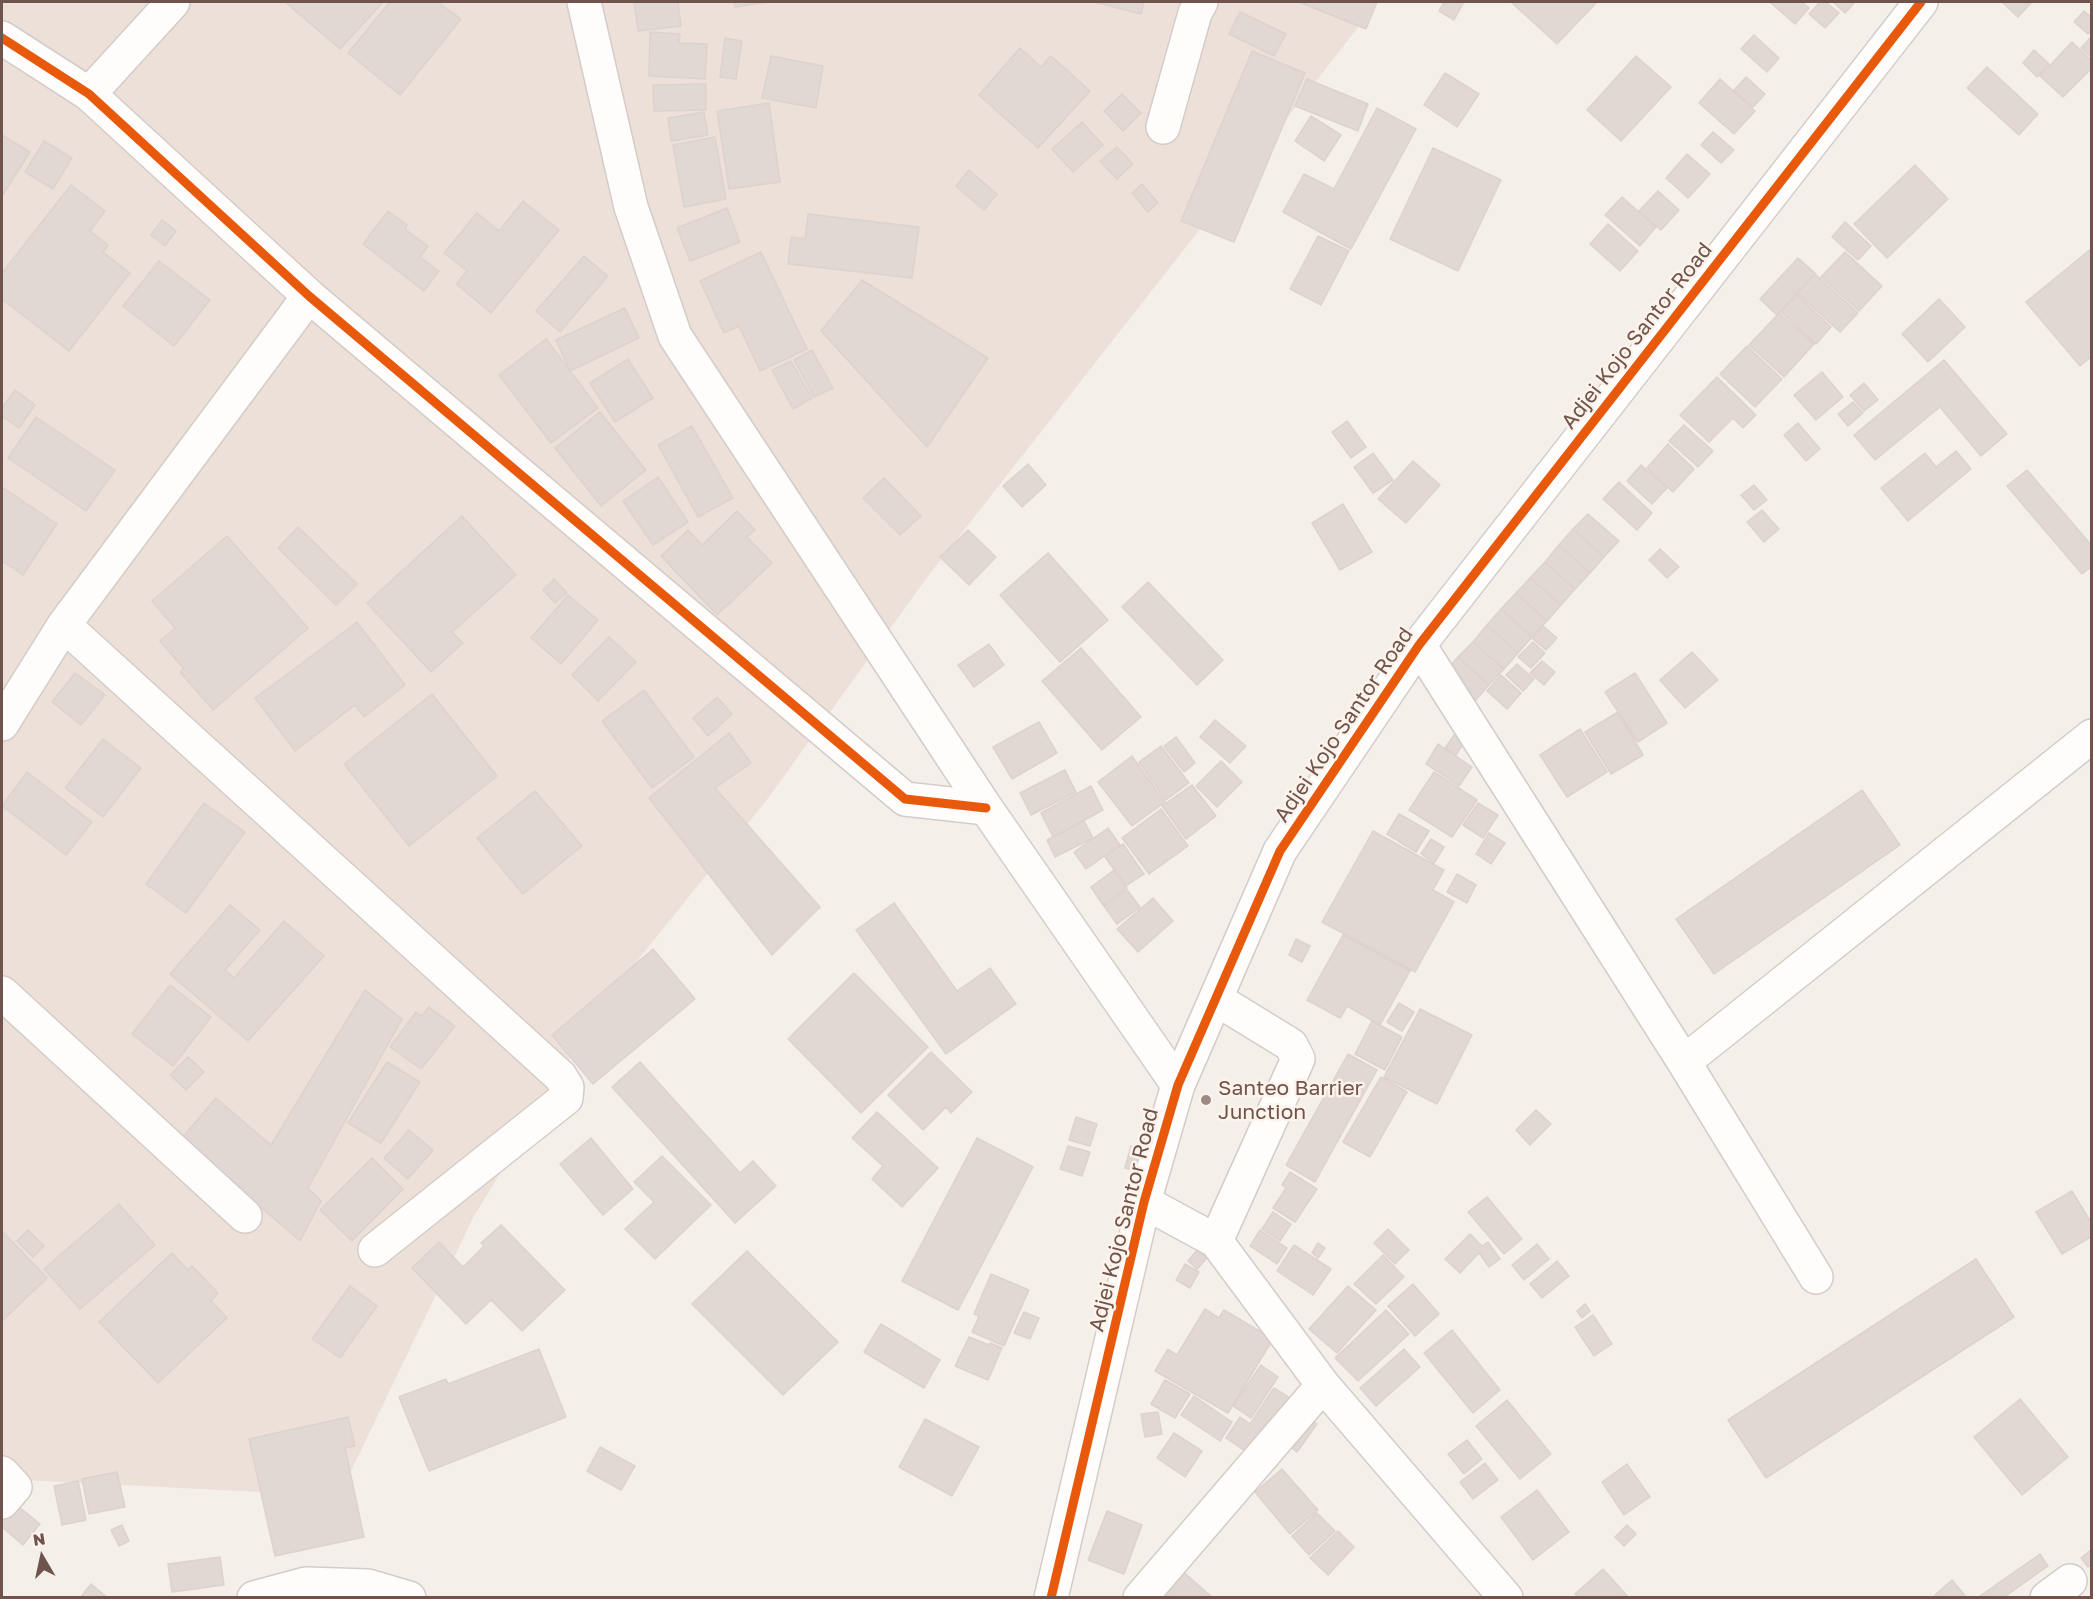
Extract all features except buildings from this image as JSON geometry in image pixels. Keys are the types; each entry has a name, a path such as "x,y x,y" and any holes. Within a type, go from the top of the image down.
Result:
{"street":[{"path":"89,94 173,2"},
{"path":"584,2 631,207 675,336 986,808 1178,1085"},
{"path":"1163,127 1195,13 1201,2"},
{"name":"Adjei Kojo Santor Road","path":"1057,1596 1144,1202 1178,1085 1280,851 1419,645 1921,2"},
{"path":"2,38 89,94 309,296 905,799 986,808"},
{"path":"2,724 64,625 309,296"},
{"path":"64,625 560,1076 567,1087 566,1098 375,1250"},
{"path":"1419,645 1684,1062 1816,1277"},
{"path":"1684,1062 2091,736"},
{"path":"2,993 245,1216"},
{"path":"1216,999 1291,1045 1298,1059 1216,1241"},
{"path":"1144,1202 1216,1241 1323,1384 1506,1598"},
{"path":"1140,1598 1323,1384"},
{"path":"2,1473 15,1487 2,1502"},
{"path":"254,1598 306,1584 368,1586 409,1598"}],"shaded area":[{"path":"2,2 1378,2 928,576 769,797 601,1006 473,1218 339,1496 2,1479"}],"cycle path":[{"path":"1051,1598 1144,1202 1178,1085 1280,851 1419,645 1921,2"},
{"path":"2,38 89,94 309,296 905,799 986,808"}],"place":[{"name":"Santeo Barrier Junction","path":"1206,1100"}]}
